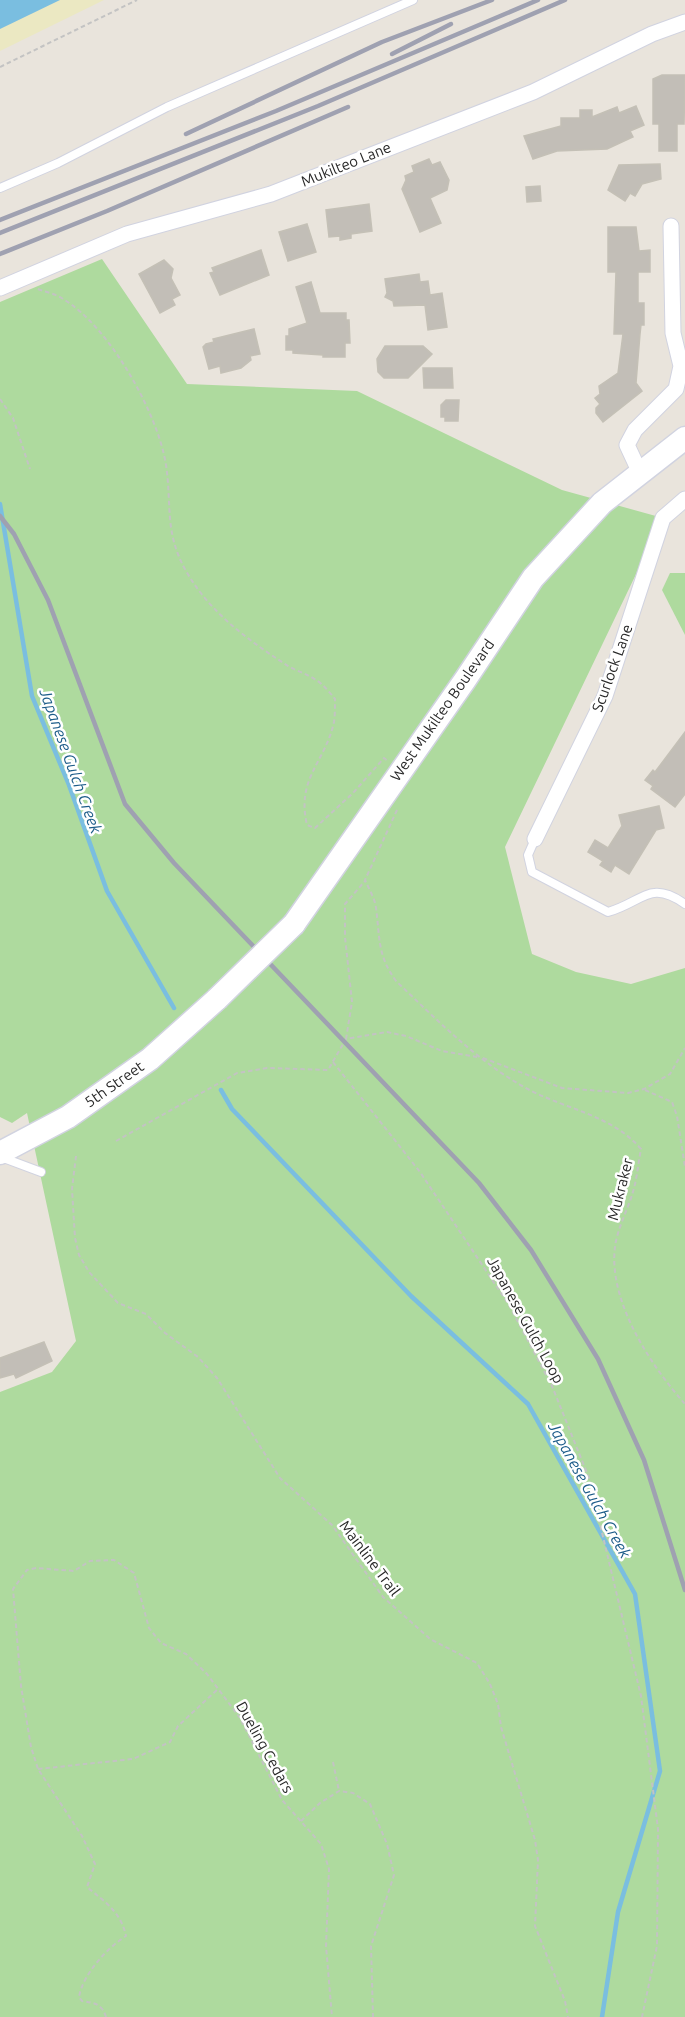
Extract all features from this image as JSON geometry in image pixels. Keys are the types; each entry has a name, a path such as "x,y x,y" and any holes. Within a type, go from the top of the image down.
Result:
{"main road":[{"name":"West Mukilteo Boulevard","path":"217,999 294,924 533,578 602,503 685,438"},
{"name":"5th Street","path":"0,1155 78,1110 150,1059 217,999"}],"street":[{"name":"Mukilteo Lane","path":"0,288 127,234 271,194 533,92 652,34 685,22"},
{"path":"640,473 627,445 635,430 676,389 681,366 673,333 671,226"},
{"name":"Scurlock Lane","path":"535,839 605,696 663,518 685,499"}],"lane":[{"path":"0,188 58,163 166,107 413,0"},
{"path":"535,839 528,855 532,872 608,912 627,906 654,891 669,893 685,904"},
{"path":"0,1155 41,1172"}],"path":[{"path":"0,68 137,0"},
{"path":"15,282 62,298 88,318 138,387 160,442 166,467 169,523 174,546 186,571 217,614 290,667 318,680 335,699 331,730 306,783 304,811 307,825 315,828 353,793 384,758 401,769"},
{"path":"0,399 13,418 30,469"},
{"path":"116,1141 237,1072 267,1068 328,1070 346,1039 352,1002 345,938 345,904 365,880 397,814 398,803"},
{"path":"365,880 376,906 377,935 385,967 396,981 478,1057"},
{"path":"346,1039 387,1032 406,1036 442,1051 478,1057 517,1069 562,1089 601,1093 627,1093 644,1089 670,1074 685,1048"},
{"name":"Mukraker","path":"478,1057 525,1088 601,1119 630,1136 641,1149 633,1191 615,1246 619,1289 634,1328 661,1376 685,1404"},
{"name":"Japanese Gulch Loop","path":"333,1062 420,1172 509,1305 552,1386 589,1478 628,1632 641,1696 658,1830 657,1946 642,2017"},
{"path":"644,1089 672,1102 677,1116 685,1167"},
{"name":"Mainline Trail","path":"76,1156 72,1189 75,1238 79,1255 89,1272 118,1303 146,1314 165,1333 198,1356 217,1378 280,1478 332,1525 383,1596 430,1639 477,1663 490,1683 498,1704 501,1728 535,1840 538,1860 535,1926 565,2001 568,2017"},
{"name":"Dueling Cedars","path":"106,2017 103,2008 98,2004 82,2001 79,1997 81,1986 114,1944 126,1936 123,1922 116,1910 87,1887 95,1864 82,1836 38,1769 31,1747 21,1686 13,1589 27,1570 36,1568 74,1571 90,1562 103,1560 123,1564 134,1573 140,1585 149,1628 160,1643 186,1654 218,1689 240,1718 282,1800 321,1844 329,1869 326,1946 332,2017"},
{"path":"38,1769 133,1759 170,1742 178,1726 218,1689"},
{"path":"333,1762 339,1791"},
{"path":"302,1821 320,1803 339,1791 353,1792 370,1804 387,1844 394,1875 371,1946 373,2017"}],"green space":[{"path":"102,259 187,384 357,391 562,490 663,518 505,847 532,954 576,972 631,984 685,968 685,2017 0,2017 0,1392 52,1372 76,1341 27,1113 12,1123 0,1117 0,302"},
{"path":"670,573 685,573 685,635 662,590"}],"sand":[{"path":"0,0 104,0 0,51"}],"water":[{"path":"0,0 60,0 0,29"}],"building":[{"path":"662,75 685,75 684,124 677,124 677,151 659,151 659,124 653,124 653,79"},
{"path":"636,106 644,125 630,131 633,137 607,149 557,151 533,159 524,136 561,126 561,118 580,118 580,110 592,110 592,117 617,107 619,113"},
{"path":"429,159 432,165 440,162 449,180 447,190 430,198 441,223 420,232 402,189 406,180 405,176 414,172 412,166"},
{"path":"660,164 661,179 642,184 635,196 630,193 625,201 608,190 619,165"},
{"path":"540,186 541,201 527,202 526,187"},
{"path":"369,204 372,231 351,234 351,238 340,240 340,236 329,237 326,210"},
{"path":"307,224 316,252 288,261 279,232"},
{"path":"608,227 636,227 639,251 650,250 650,272 638,272 638,303 644,303 644,325 641,325 636,383 642,391 603,422 596,413 596,408 600,404 595,398 600,394 599,386 618,373 623,334 614,334 616,272 608,272"},
{"path":"261,250 269,275 220,295 210,273 214,272 212,268"},
{"path":"164,260 173,269 171,278 180,295 172,299 175,305 160,313 139,274"},
{"path":"419,274 420,282 428,281 430,295 442,293 447,327 428,330 425,305 394,306 393,301 385,297 387,293 385,279"},
{"path":"311,282 320,313 346,313 346,320 349,320 350,343 345,343 345,357 323,357 323,355 293,353 293,350 286,350 286,336 289,336 289,329 307,323 296,287"},
{"path":"254,329 260,354 250,356 251,360 241,368 221,373 220,366 209,369 203,347 206,344 214,342 213,339"},
{"path":"385,346 423,346 432,354 408,378 384,378 378,372 377,359"},
{"path":"423,368 452,368 453,388 424,388"},
{"path":"446,400 459,400 458,421 445,421 445,417 441,417 441,405"},
{"path":"685,732 685,794 675,807 651,789 653,786 645,780 653,770 655,772"},
{"path":"659,806 664,828 656,830 629,874 615,865 611,872 600,865 603,861 588,852 595,840 608,848 622,826 619,815"},
{"path":"44,1342 52,1361 16,1378 14,1374 0,1378 0,1358"}],"waterway":[{"name":"Japanese Gulch Creek","path":"0,504 32,696 69,785 107,891 174,1008"},
{"name":"Japanese Gulch Creek","path":"221,1090 232,1109 411,1296 528,1404 635,1594 660,1771 618,1912 602,2017"}],"railway":[{"path":"186,134 382,42 492,0"},
{"path":"0,220 276,111 538,0"},
{"path":"0,233 318,106 565,0"},
{"path":"392,54 451,24"},
{"path":"0,254 107,211 348,107"},
{"path":"0,516 14,534 48,600 125,804 174,863 479,1183 531,1250 598,1359 644,1460 685,1590"}]}
